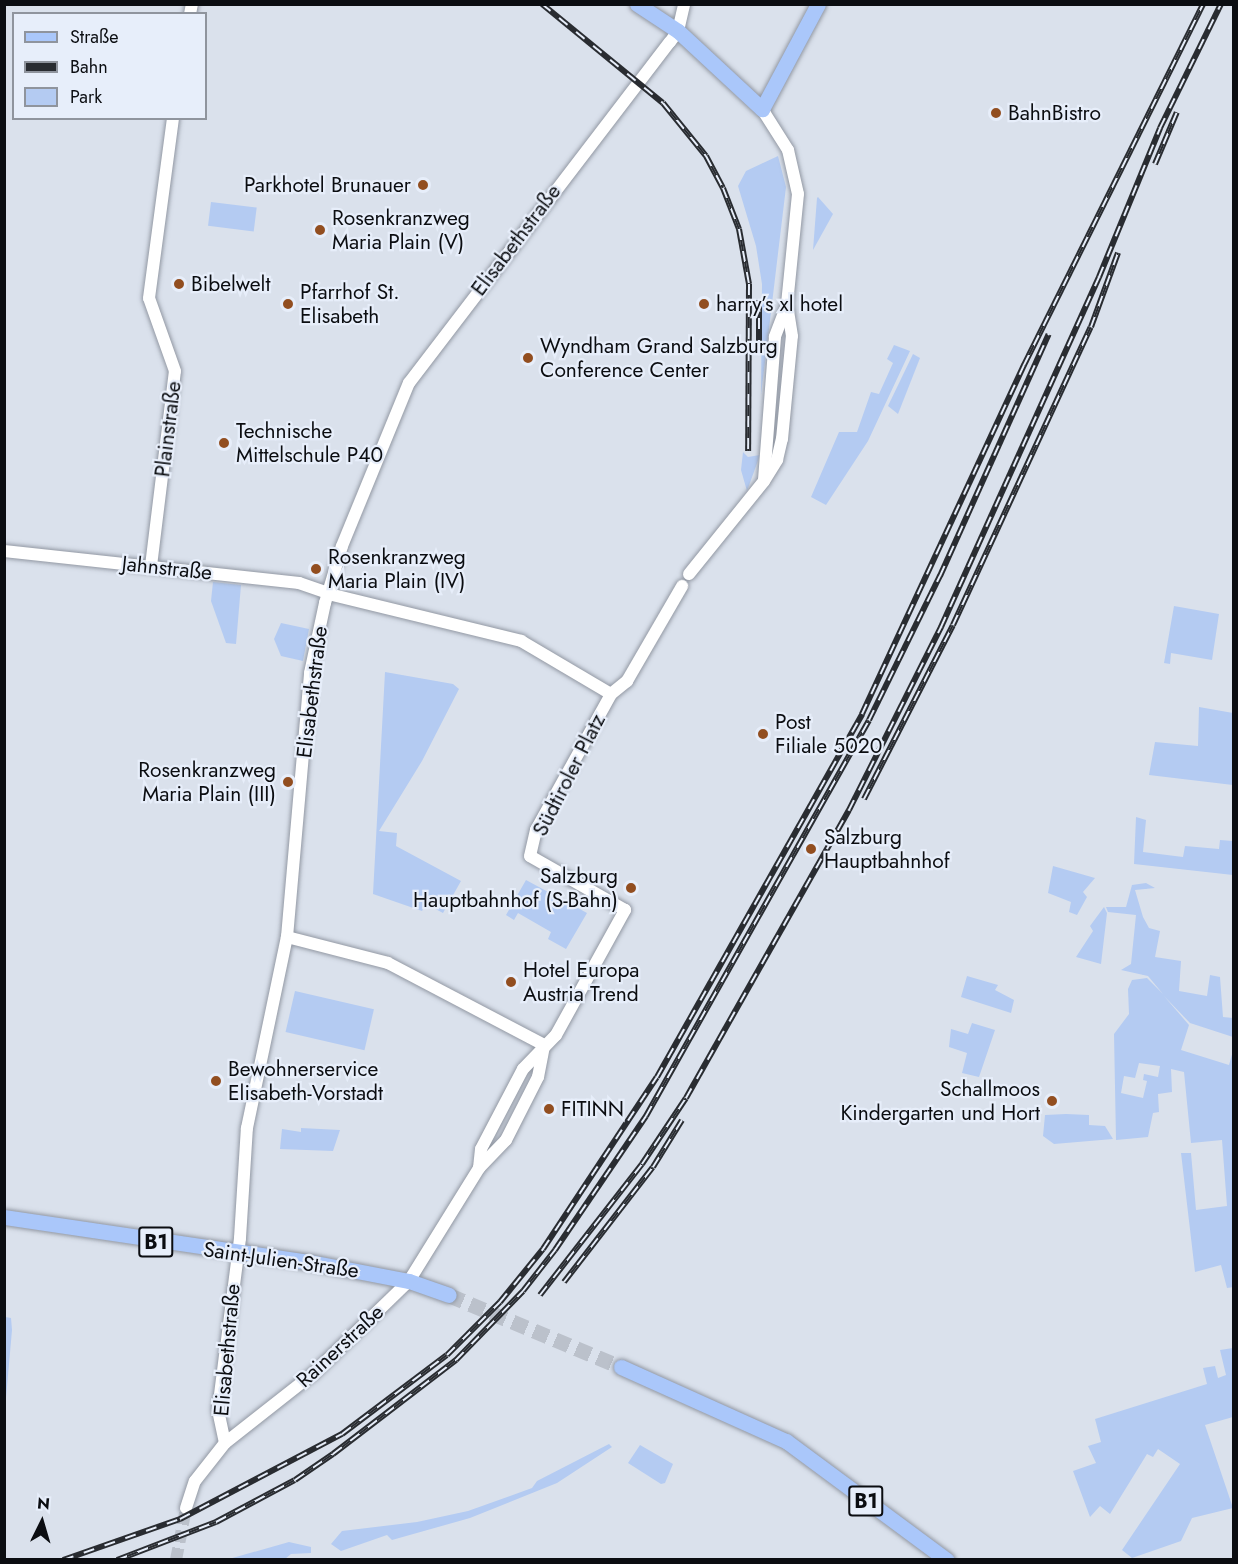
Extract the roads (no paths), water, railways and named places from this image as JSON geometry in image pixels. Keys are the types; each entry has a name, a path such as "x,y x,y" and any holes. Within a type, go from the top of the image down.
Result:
{"main road":[{"path":"637,4 678,31 762,108 818,4"},
{"name":"Saint-Julien-Straße","path":"4,1217 409,1281 449,1295"},
{"name":"B1","path":"621,1366 772,1433 947,1560"}],"street":[{"name":"Elisabethstraße","path":"225,1443 218,1410 254,1086 278,994 287,937 310,672 328,592 359,502 409,383 678,31 684,4"},
{"path":"689,574 764,481 775,337 787,304 797,182 788,150 762,108"},
{"name":"Plainstraße","path":"151,566 175,371 149,298 173,120"},
{"name":"Jahnstraße","path":"4,551 299,583 521,641 611,694"},
{"path":"611,694 627,681 682,586"},
{"name":"Südtiroler Platz","path":"611,694 536,830 530,856 625,909"},
{"name":"Rainerstraße","path":"479,1168 481,1149 523,1069 556,1035 625,909"},
{"path":"287,937 388,963 544,1045"},
{"name":"Rainerstraße","path":"186,1508 195,1481 225,1443 314,1373 409,1281 479,1168 506,1140 538,1077 544,1045"}],"tunnel":[{"path":"449,1295 621,1367"},
{"path":"176,1560 186,1508"}],"railway":[{"path":"542,4 663,103 706,156 723,188 739,229 749,284 748,451"},
{"path":"63,1560 180,1519 342,1434 447,1355 500,1302 543,1249 657,1077 862,714 1024,365 1203,4"},
{"path":"540,1295 642,1164 686,1098 849,810 941,627 1099,277 1160,128 1221,4"},
{"path":"1155,164 1177,112"},
{"path":"864,799 953,625 1091,327 1118,253"},
{"path":"759,300 759,351"},
{"path":"117,1560 216,1522 295,1480 333,1454 456,1360 523,1291 555,1250 646,1116 869,720 940,576 1049,334"},
{"path":"564,1282 653,1167 682,1120"}],"place":[{"name":"BahnBistro","path":"996,113"},
{"name":"Parkhotel Brunauer","path":"423,185"},
{"name":"Rosenkranzweg Maria Plain (V)","path":"320,230"},
{"name":"Bibelwelt","path":"179,284"},
{"name":"Pfarrhof St. Elisabeth","path":"288,304"},
{"name":"harry’s xl hotel","path":"704,304"},
{"name":"Wyndham Grand Salzburg Conference Center","path":"528,358"},
{"name":"Technische Mittelschule P40","path":"224,443"},
{"name":"Rosenkranzweg Maria Plain (IV)","path":"316,569"},
{"name":"Post Filiale 5020","path":"763,734"},
{"name":"Rosenkranzweg Maria Plain (III)","path":"288,782"},
{"name":"Salzburg Hauptbahnhof","path":"811,849"},
{"name":"Salzburg Hauptbahnhof (S-Bahn)","path":"631,888"},
{"name":"Hotel Europa Austria Trend","path":"511,982"},
{"name":"Bewohnerservice Elisabeth-Vorstadt","path":"216,1081"},
{"name":"Schallmoos Kindergarten und Hort","path":"1052,1101"},
{"name":"FITINN","path":"549,1109"}]}
